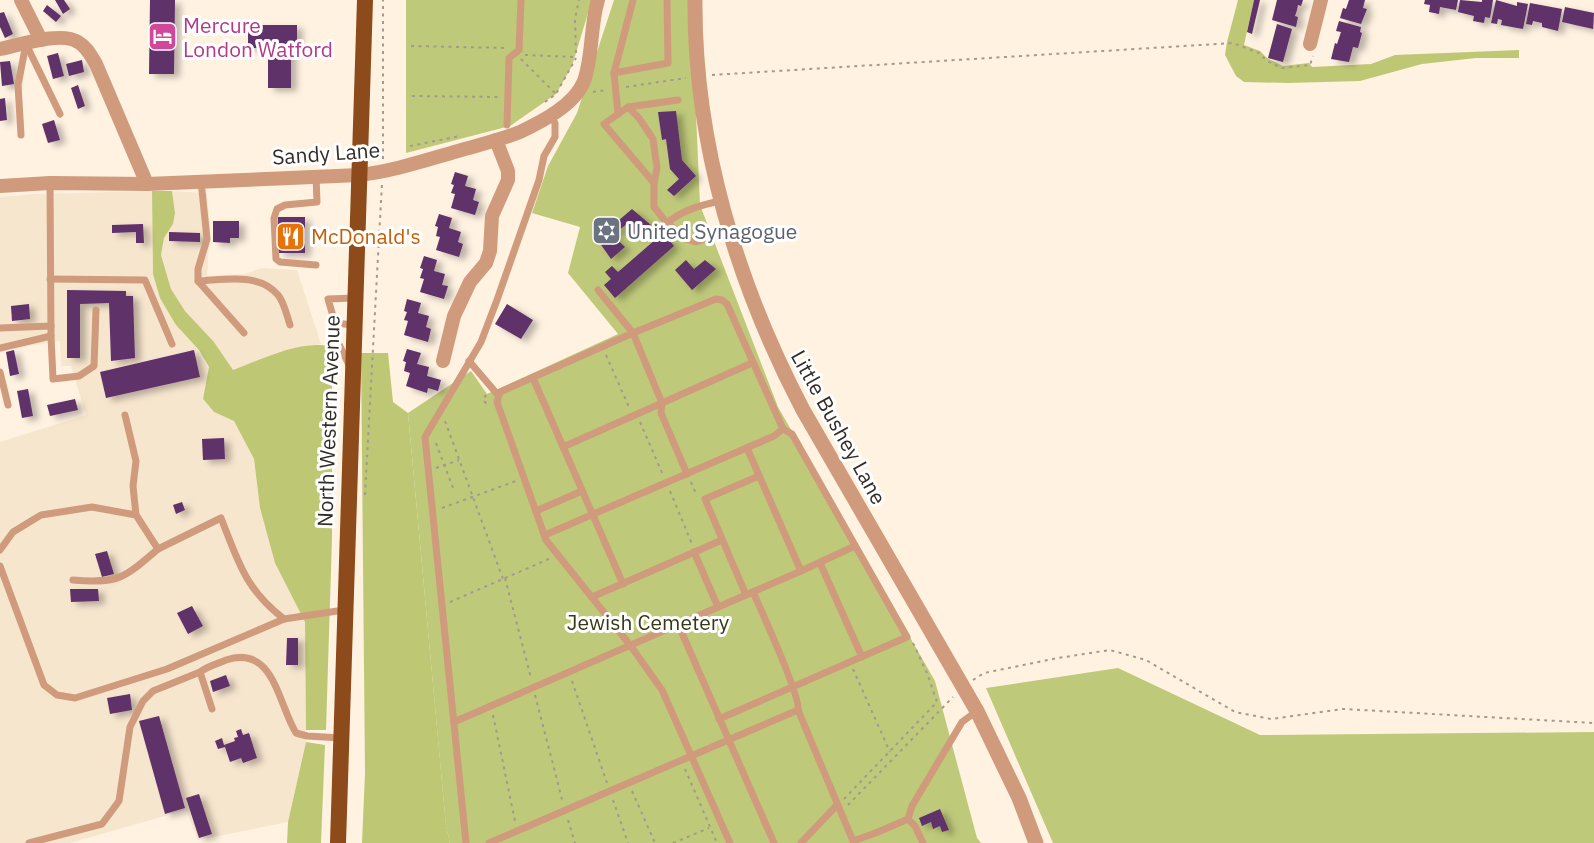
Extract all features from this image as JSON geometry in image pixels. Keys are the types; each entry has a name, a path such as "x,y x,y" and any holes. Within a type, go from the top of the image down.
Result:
{"highway":[{"name":"North Western Avenue","path":"338,843 364,0"}],"street":[{"path":"21,0 41,40"},
{"path":"566,97 583,82 593,16 598,0"},
{"name":"Little Bushey Lane","path":"695,0 699,76 712,160 730,233 751,297 784,374 977,711 1019,798 1036,843"},
{"path":"1310,44 1321,0"},
{"path":"0,49 62,38 77,41 86,49 96,64 147,184"},
{"name":"Sandy Lane","path":"0,186 50,183 147,184 360,175 383,172 519,132 566,97"},
{"path":"443,361 454,316 470,282 486,263 490,251 492,216 508,180 508,171 496,140"}],"lane":[{"path":"507,125 509,58 517,51 521,0"},
{"path":"618,114 614,74 633,0"},
{"path":"614,74 668,63 667,0"},
{"path":"26,44 60,114"},
{"path":"21,135 18,85 26,44"},
{"path":"654,183 604,124 628,107 678,100"},
{"path":"628,107 639,118 653,139 657,168 654,183 654,207 667,223 686,239 696,242 730,233"},
{"path":"466,843 424,444 425,437 440,409 481,342 497,300 539,180 544,156 555,137 556,129 547,109"},
{"path":"316,177 317,202 285,205 278,208 274,218 276,259 280,262 316,265"},
{"path":"201,181 207,239 198,269 198,281 244,333"},
{"path":"50,183 53,379 79,376 94,366 96,310"},
{"path":"667,223 680,212 721,201"},
{"path":"50,279 145,280 172,344"},
{"path":"198,281 248,279 267,286 279,296 290,325"},
{"path":"598,290 633,333 662,403 661,413 687,474"},
{"path":"351,370 335,336 335,323 328,299 354,298"},
{"path":"498,395 633,333 716,299 727,304 783,429 792,434 907,637 719,719"},
{"path":"335,323 353,325"},
{"path":"0,328 51,326"},
{"path":"0,348 51,336"},
{"path":"469,361 498,395 497,402 545,535 662,690 730,843"},
{"path":"563,447 752,363"},
{"path":"0,372 8,405"},
{"path":"532,378 623,584"},
{"path":"125,415 136,461 133,486 136,515 158,549"},
{"path":"545,535 774,436 783,429"},
{"path":"747,448 801,571"},
{"path":"759,476 705,500 800,704 798,710 853,841 908,819 912,806 962,722 977,711"},
{"path":"536,511 582,491"},
{"path":"0,550 13,532 41,515 92,507 136,515"},
{"path":"73,580 101,582 116,579 133,571 158,549 221,518 248,582 259,597 284,619"},
{"path":"591,597 722,540"},
{"path":"454,723 855,546"},
{"path":"694,552 718,607"},
{"path":"820,563 862,657"},
{"path":"0,566 44,685 57,695 75,698 167,669 284,619 344,610"},
{"path":"678,624 774,843"},
{"path":"29,843 102,824 119,801 130,727 143,701 153,691 236,657 254,659 270,674 288,721 296,733 341,738"},
{"path":"200,672 212,709"},
{"path":"489,843 798,710"},
{"path":"801,843 837,804"},
{"path":"908,819 915,826 923,843"}],"path":[{"path":"364,502 383,172 383,0"},
{"path":"566,97 576,57 575,19 579,0"},
{"path":"547,109 566,97 699,76 1233,43 1259,53 1267,62 1282,68 1310,65 1314,50 1310,44"},
{"path":"411,46 506,48 525,56 576,57"},
{"path":"517,51 566,97"},
{"path":"412,96 508,97"},
{"path":"410,146 464,135"},
{"path":"603,347 633,416"},
{"path":"440,409 504,579 558,555"},
{"path":"430,427 453,488"},
{"path":"427,471 459,460"},
{"path":"687,474 700,502 705,500"},
{"path":"432,511 524,477"},
{"path":"837,804 846,798 937,702 927,673 912,641 907,637"},
{"path":"841,813 963,687 984,673 1110,650 1146,660 1234,712 1271,719 1343,709 1594,723"},
{"path":"850,662 890,752"},
{"path":"569,672 628,843"},
{"path":"491,706 517,831"},
{"path":"628,783 655,843"},
{"path":"673,843 721,823"}],"shaded area":[{"path":"152,191 153,274 176,325 199,350 209,368 203,400 214,412 234,421 254,459 260,508 275,563 305,622 306,742 288,822 198,840 186,810 70,843 0,843 0,442 86,415 71,366 61,366 60,341 0,353 0,197"},
{"path":"172,191 207,193 210,228 207,276 245,274 261,268 297,270 321,344 281,351 233,371 214,342 185,311 171,289 161,255 164,238 173,224 175,213"}],"green space":[{"path":"406,0 592,0 572,66 556,94 510,126 406,153"},
{"name":"Jewish Cemetery","path":"614,0 691,0 700,205 778,407 935,681 977,838 981,843 450,843 446,826 408,413 471,371 487,394 618,334 568,273 580,227 532,213 548,166 577,113"},
{"path":"1238,0 1254,0 1244,45 1260,51 1267,58 1283,66 1309,63 1312,67 1371,64 1395,55 1519,50 1519,58 1476,58 1422,64 1360,81 1244,82 1236,76 1225,55"},
{"path":"152,191 172,191 175,213 173,224 164,238 161,255 171,289 185,311 214,342 233,370 295,348 308,345 332,347 332,538 326,730 306,730 305,622 275,563 260,508 254,459 234,421 214,412 203,399 209,367 199,350 176,325 160,298 153,274"},
{"path":"361,353 388,353 393,402 408,413 446,825 450,843 362,843 365,773"},
{"path":"1118,668 1260,735 1594,732 1594,843 1053,843 986,688"},
{"path":"306,742 325,745 321,843 287,843 288,822"}],"building":[{"path":"55,0 64,0 70,9 63,14"},
{"name":"Mercure London Watford","path":"150,0 175,0 174,74 149,74"},
{"path":"1254,0 1260,0 1252,34 1247,32"},
{"path":"1277,0 1303,0 1301,6 1298,5 1295,16 1298,17 1296,27 1272,20"},
{"path":"1349,0 1365,0 1363,8 1367,9 1361,24 1340,18"},
{"path":"1425,0 1458,0 1456,10 1440,7 1439,14 1429,12 1430,5 1424,4"},
{"path":"1460,0 1482,2 1482,0 1493,0 1490,18 1485,17 1484,23 1473,21 1474,16 1458,12"},
{"path":"1496,0 1517,6 1517,2 1528,4 1523,29 1501,25 1502,20 1498,19 1497,24 1491,23"},
{"path":"1530,3 1562,9 1558,31 1542,27 1542,23 1533,21 1532,25 1526,24"},
{"path":"47,5 61,16 56,22 43,11"},
{"path":"1565,7 1594,13 1593,29 1562,22"},
{"path":"4,12 13,34 5,38 0,27 0,13"},
{"path":"1339,21 1361,27 1360,32 1362,33 1358,48 1353,47 1349,62 1331,59 1335,43 1337,44 1341,32 1336,31"},
{"path":"1277,24 1292,29 1283,62 1268,58"},
{"path":"248,25 297,25 297,46 291,46 291,88 268,88 268,48 248,48"},
{"path":"58,53 64,76 53,79 47,56"},
{"path":"82,60 84,72 69,76 66,64"},
{"path":"10,61 14,84 2,86 0,62"},
{"path":"78,85 85,106 78,109 71,88"},
{"path":"5,98 7,120 0,121 0,99"},
{"path":"676,111 682,160 696,176 674,196 667,190 679,179 670,169 666,139 662,140 658,112"},
{"path":"54,120 60,140 48,143 42,124"},
{"path":"455,172 468,176 465,186 476,189 473,200 479,202 475,215 451,208 455,194 451,193 454,185 451,184"},
{"path":"632,209 651,225 637,238 627,224 619,230 613,236 625,247 611,259 597,239"},
{"path":"439,214 452,218 449,228 461,232 458,242 463,244 459,257 436,250 440,237 436,236 438,227 435,226"},
{"path":"278,217 305,217 305,253 278,253"},
{"path":"213,221 239,221 239,238 230,238 230,243 213,242"},
{"path":"143,224 144,243 136,243 136,232 112,233 112,225"},
{"path":"169,232 200,233 200,242 169,241"},
{"path":"663,233 674,246 615,298 604,285 611,279 605,272 612,266 618,272"},
{"path":"424,256 437,260 434,271 445,274 442,285 448,286 444,299 420,292 424,279 420,278 423,269 420,268"},
{"path":"686,260 694,269 705,260 716,269 692,290 675,270"},
{"path":"67,290 126,291 126,296 133,296 135,358 111,361 109,303 80,304 80,358 67,358"},
{"path":"407,299 421,303 418,313 429,316 426,327 431,329 428,342 404,335 408,321 404,320 407,312 404,311"},
{"path":"29,304 30,319 12,321 11,306"},
{"path":"507,304 533,320 521,339 495,324"},
{"path":"407,349 421,353 417,364 429,367 427,376 441,380 438,391 428,388 427,393 406,386 410,373 404,371 406,362 403,361"},
{"path":"14,350 19,374 10,376 6,352"},
{"path":"194,350 200,377 106,398 100,372"},
{"path":"28,389 33,416 22,418 17,391"},
{"path":"75,399 78,410 50,416 47,405"},
{"path":"224,438 225,459 203,460 202,439"},
{"path":"182,502 185,510 176,514 173,505"},
{"path":"107,551 114,574 102,577 95,554"},
{"path":"70,589 98,589 99,601 71,602"},
{"path":"192,606 203,626 188,634 177,613"},
{"path":"287,638 298,638 298,665 286,665"},
{"path":"226,675 230,686 213,692 210,681"},
{"path":"130,694 132,710 110,714 107,698"},
{"path":"159,716 185,808 165,814 139,721"},
{"path":"241,729 243,735 249,733 257,758 243,763 241,758 230,762 225,747 218,749 215,741 222,738 224,745 235,741 234,738 238,737 236,731"},
{"path":"199,794 212,834 199,838 186,798"},
{"path":"940,809 949,830 942,832 940,826 933,829 931,822 922,826 919,818"}],"place":[{"name":"Mercure London Watford","path":"162,37"},
{"name":"United Synagogue","path":"606,231"},
{"name":"McDonald's","path":"290,236"}]}
